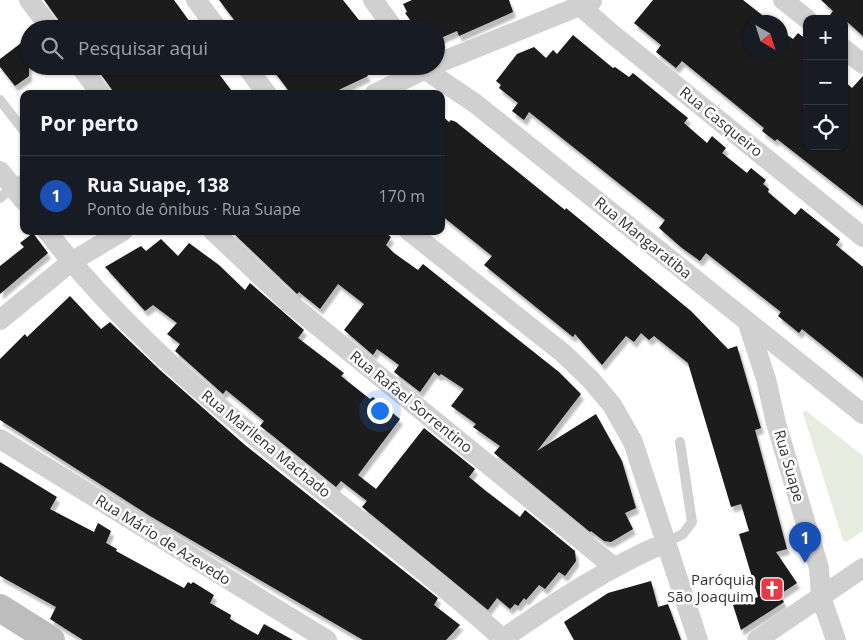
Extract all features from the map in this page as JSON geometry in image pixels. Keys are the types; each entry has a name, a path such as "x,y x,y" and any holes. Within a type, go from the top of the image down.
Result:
{"street":[{"path":"29,0 44,20"},
{"path":"196,0 211,20"},
{"path":"373,0 387,20"},
{"path":"783,0 803,16"},
{"path":"445,60 587,3"},
{"name":"Rua Casqueiro","path":"587,3 611,33 863,237"},
{"path":"848,52 863,64"},
{"path":"87,75 98,90"},
{"path":"253,75 264,90"},
{"path":"382,90 412,75"},
{"name":"Rua Mangaratiba","path":"438,75 863,414"},
{"path":"0,171 15,191"},
{"name":"Rua Marilena Machado","path":"50,235 71,262 199,390 432,577 502,639"},
{"path":"0,320 71,262 116,235"},
{"name":"Rua Rafael Sorrentino","path":"217,235 294,307 614,567"},
{"path":"415,235 563,353 612,404 633,442 698,640"},
{"name":"Rua Suape","path":"748,321 819,568 821,598 836,640"},
{"name":"Rua Mário de Azevedo","path":"0,439 327,640"},
{"path":"502,639 547,608 614,567 665,543"},
{"path":"757,640 863,568"},
{"path":"0,608 51,640"}],"lane":[{"path":"0,100 20,126"},
{"path":"665,543 683,534 692,522 680,442"}],"shaded area":[{"path":"805,410 863,456 863,531 846,542 843,540 803,413"}],"building":[{"path":"44,0 174,0 188,20 58,20"},
{"path":"219,0 343,0 359,20 234,20"},
{"path":"412,0 509,0 513,12 459,36 457,31 445,36 445,20 410,20 405,13 407,12 403,4"},
{"path":"653,0 743,0 762,15 743,15 743,60 788,60 788,36 793,39 798,33 803,37 803,150 848,150 848,84 852,88 863,76 863,206 777,139 775,141 762,131 764,128 682,61 676,68 656,52 661,45 634,23"},
{"path":"821,0 863,0 863,36 848,23 848,15 830,15 833,11"},
{"path":"573,35 613,68 615,67 629,77 633,73 688,118 684,123 707,143 712,136 726,148 722,153 747,173 751,168 766,180 763,184 769,189 768,192 795,215 801,208 840,239 836,245 863,267 863,378 802,329 799,333 778,316 781,312 706,253 700,261 682,248 659,228 665,220 529,112 524,120 512,111 518,103 499,88 501,85 496,81 517,54 534,47 546,58 553,50 557,54"},
{"path":"20,44 20,75 29,76 15,86 0,67 0,59"},
{"path":"101,75 220,75 231,90 112,90"},
{"path":"277,75 368,76 338,90 288,90"},
{"path":"445,118 449,122 451,120 456,122 565,210 566,208 691,311 728,349 737,346 761,428 755,430 787,549 776,552 797,583 779,595 784,602 741,630 733,605 758,597 739,534 749,531 741,504 731,507 688,363 654,336 649,340 641,333 634,342 626,336 602,365 575,334 573,337 484,265 492,256 445,218"},
{"path":"30,235 34,235 48,253 0,294 0,266 24,247 20,243"},
{"path":"235,235 388,235 391,237 386,245 394,253 418,270 423,264 559,372 581,394 537,451 596,414 622,461 636,508 625,513 633,529 611,542 604,541 590,532 494,453 500,446 473,427 476,424 451,406 464,389 441,374 439,376 434,372 420,392 394,372 399,365 377,349 373,355 344,330 364,304 338,284 320,309 299,292 297,294"},
{"path":"161,239 178,256 189,243 219,265 245,290 250,283 304,330 298,338 344,373 341,376 370,399 373,397 400,419 358,475 376,489 424,428 475,469 469,477 486,491 520,517 525,510 575,551 576,561 565,576 559,572 545,589 539,585 518,606 515,604 510,609 497,598 488,610 362,507 367,501 341,481 336,487 260,426 264,421 226,390 223,394 175,351 180,344 167,334 177,323 153,305 145,311 105,267 141,246 146,251"},
{"path":"70,296 101,329 110,322 160,370 245,445 438,598 434,605 460,625 446,640 363,640 150,516 0,420 0,359 25,334 27,337"},
{"path":"0,462 57,497 50,509 94,532 98,523 111,531 106,543 117,549 116,551 184,588 188,582 191,584 193,582 214,595 210,603 231,615 230,619 258,635 264,624 293,640 83,640 50,619 56,607 0,576"},
{"path":"651,581 658,607 668,604 681,640 574,640 564,622 608,593"}],"place":[{"name":"Rua Suape, 138","path":"805,563"},
{"name":"Paróquia São Joaquim","path":"772,589"}]}
